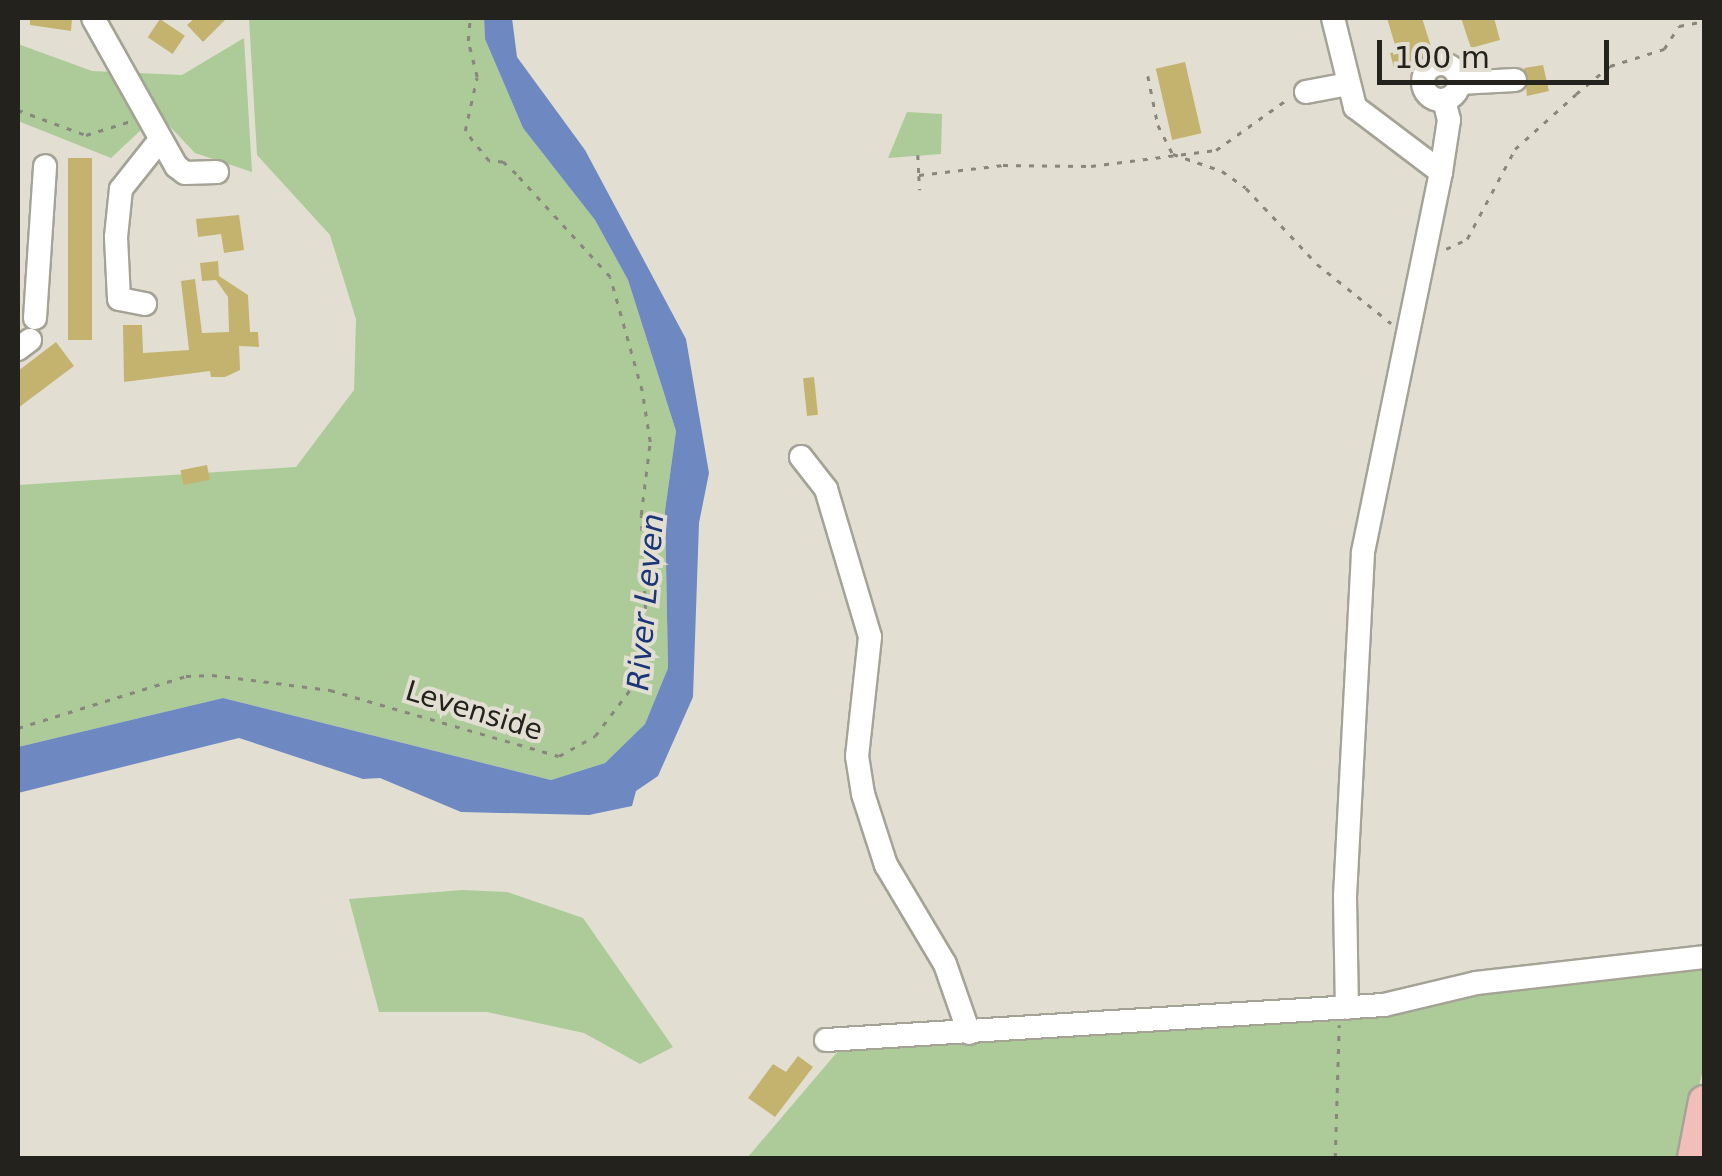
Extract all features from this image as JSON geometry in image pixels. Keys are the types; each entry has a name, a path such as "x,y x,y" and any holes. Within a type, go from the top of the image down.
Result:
{"main road":[{"path":"1693,1158 1704,1101"}],"street":[{"path":"94,18 151,114 160,140 185,174 217,172"},
{"path":"1333,18 1355,107 1441,172"},
{"path":"1343,1008 1362,553 1441,172 1452,92 1515,80"},
{"path":"1306,92 1348,84"},
{"path":"145,304 120,298 116,236 121,190 160,140"},
{"path":"28,336 45,166"},
{"path":"18,209 42,209"},
{"path":"800,457 826,488 870,636 857,756 863,794 886,865 945,964 969,1033"},
{"path":"826,1040 1343,1008 1476,983 1704,958"}],"path":[{"name":"Levenside","path":"18,728 186,676 212,675 330,690 558,756 595,736 632,687 647,648 641,540 650,442 646,404 610,276 504,162 490,161 465,131 476,77 470,18"},
{"path":"1425,250 1454,248 1467,239 1515,149 1610,66 1653,55 1679,26 1704,21"},
{"path":"1148,76 1158,126 1173,154 1222,171 1246,188 1317,264 1408,332"},
{"path":"919,175 1002,165 1091,166 1216,150 1306,92"},
{"path":"18,110 86,135 151,114"},
{"path":"918,156 920,190"},
{"path":"1335,1158 1343,1008"}],"green space":[{"path":"249,18 484,18 485,39 523,128 595,220 628,280 676,431 665,511 668,668 645,724 605,763 551,780 223,698 18,747 18,485 296,467 354,390 356,319 330,235 257,155"},
{"path":"244,38 252,172 195,153 158,114 111,158 18,121 18,44 92,71 182,75"},
{"path":"907,112 942,114 941,154 888,158"},
{"path":"462,890 507,892 583,918 673,1047 640,1064 584,1033 487,1012 379,1012 349,899"},
{"path":"1704,963 1704,1065 1682,1158 747,1158 839,1050 1352,1020 1505,989"}],"water":[{"path":"484,18 512,18 517,57 585,150 686,339 709,473 699,523 693,697 658,776 636,791 632,806 589,815 461,812 380,778 363,779 239,738 18,793 18,747 223,698 551,780 605,763 645,724 668,668 665,511 676,431 628,280 595,220 523,128 485,39"}],"building":[{"path":"30,18 72,18 71,31 30,25"},
{"path":"195,18 227,18 203,42 187,25"},
{"path":"1387,18 1422,18 1434,56 1394,68 1390,53 1397,52"},
{"path":"1461,18 1494,18 1500,40 1471,48"},
{"path":"160,19 185,36 173,54 148,37"},
{"path":"1185,62 1201,133 1172,140 1156,69"},
{"path":"1543,65 1549,91 1527,96 1524,68"},
{"path":"68,158 92,158 92,340 68,340"},
{"path":"239,215 244,250 224,253 221,234 198,237 196,219"},
{"path":"218,261 219,276 248,295 250,332 258,332 259,347 239,346 240,370 225,377 211,377 210,371 124,382 123,325 142,325 143,353 189,350 181,281 195,279 202,333 229,332 228,297 216,280 202,281 200,263"},
{"path":"56,342 74,366 18,408 18,371"},
{"path":"814,377 818,415 807,416 803,378"},
{"path":"207,465 210,480 183,485 180,470"},
{"path":"798,1056 813,1067 775,1117 748,1098 773,1064 786,1072"}],"water label":[{"name":"River Leven","path":"646,602"}]}
